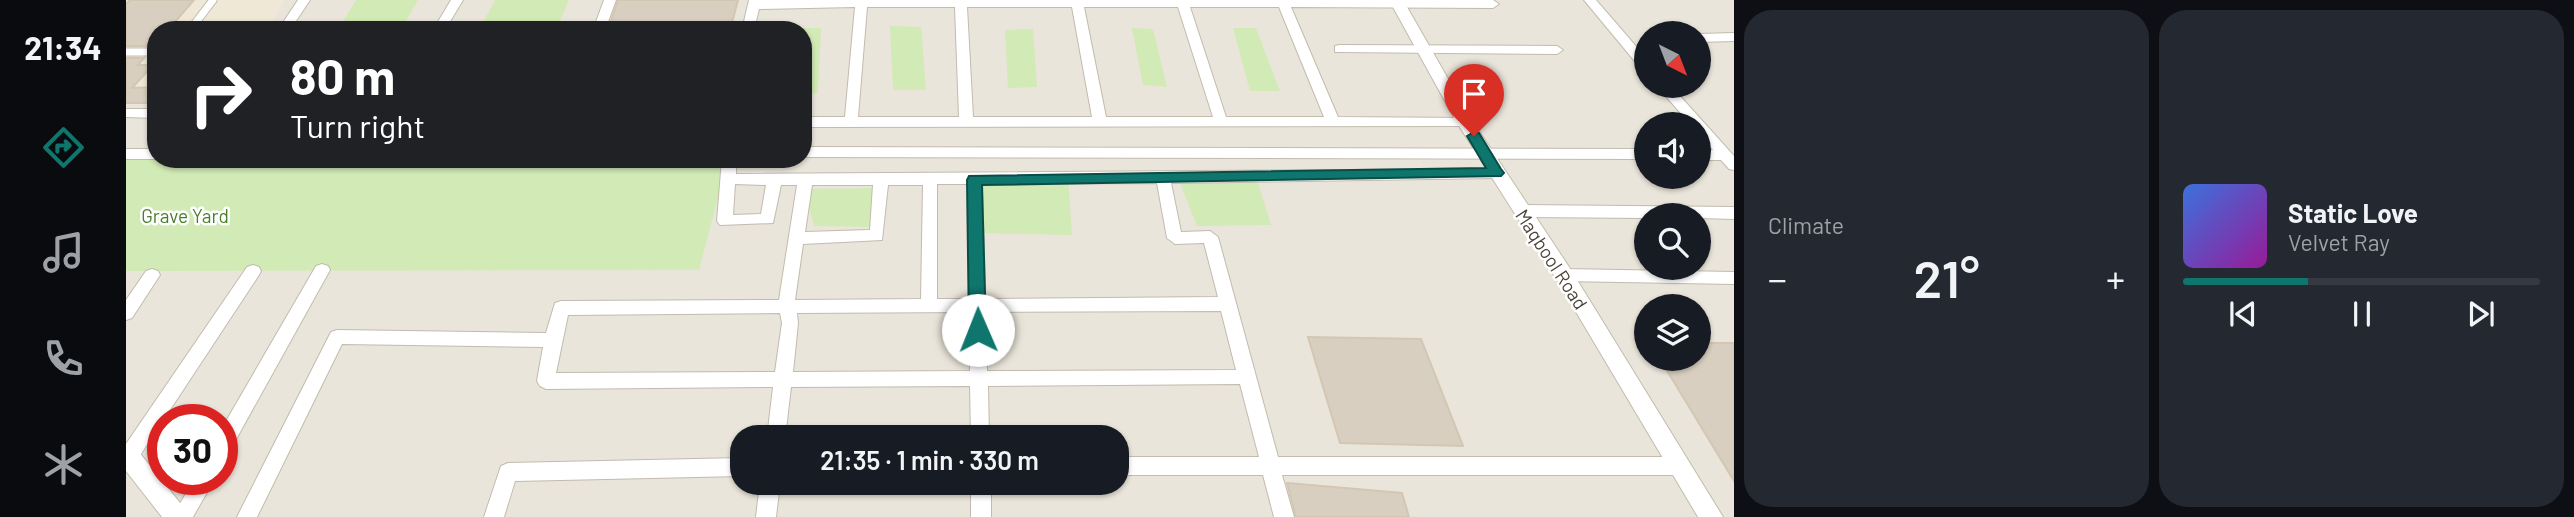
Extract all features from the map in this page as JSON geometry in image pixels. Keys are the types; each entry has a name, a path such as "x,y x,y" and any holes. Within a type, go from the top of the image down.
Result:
{"street":[{"path":"290,21 304,0"},
{"path":"444,21 457,0"},
{"path":"602,21 610,0"},
{"path":"1590,0 1634,52"},
{"path":"961,1 966,121"},
{"path":"750,21 755,3 1029,1 1493,4"},
{"path":"851,122 862,2"},
{"path":"1283,2 1332,119"},
{"name":"Maqbool Road","path":"1397,2 1464,121 1564,275 1711,517"},
{"path":"1077,3 1100,122"},
{"path":"1182,4 1222,121"},
{"path":"1712,38 1734,37"},
{"path":"1339,49 1557,50"},
{"path":"1674,98 1687,112"},
{"path":"126,113 147,114"},
{"path":"812,122 1332,119 1464,121"},
{"path":"1711,139 1730,160"},
{"path":"812,152 1634,154"},
{"path":"126,154 147,154"},
{"path":"1711,157 1730,160"},
{"path":"729,168 725,220 768,219 774,180"},
{"path":"728,179 975,180 1496,173"},
{"path":"1163,178 1175,238 1210,237 1284,517"},
{"path":"929,306 930,179"},
{"path":"778,425 790,323 788,306 805,180"},
{"path":"796,238 877,236 881,180"},
{"path":"975,180 980,425"},
{"path":"1522,211 1734,213"},
{"path":"238,418 322,270"},
{"path":"177,517 127,457 253,271"},
{"path":"126,313 152,275"},
{"path":"1564,275 1734,278"},
{"path":"1228,304 561,308 546,382 1247,377"},
{"path":"247,517 337,337 553,340"},
{"path":"1129,466 1680,466"},
{"path":"494,517 508,472 730,467"},
{"path":"182,517 195,495"},
{"path":"766,517 769,495"},
{"path":"981,495 981,517"}],"lane":[{"path":"197,21 213,0"},
{"path":"126,52 147,52"}],"shaded area":[{"path":"126,0 1734,0 1734,517 126,517"},
{"path":"126,0 285,0 272,21 147,21 147,103 126,104"}],"green space":[{"path":"356,0 418,0 406,21 343,21"},
{"path":"495,0 569,0 560,21 484,21"},
{"path":"890,26 921,27 926,90 893,90"},
{"path":"812,28 821,28 818,93 812,93"},
{"path":"1132,28 1153,29 1167,87 1143,85"},
{"path":"1233,28 1256,28 1280,91 1250,91"},
{"path":"1033,29 1037,87 1008,88 1005,30"},
{"name":"Grave Yard","path":"131,154 147,154 147,168 726,168 699,270 126,271 126,160"},
{"path":"1256,176 1271,225 1197,226 1178,178"},
{"path":"1068,179 1072,235 976,233 975,180"},
{"path":"881,188 878,227 814,226 804,189"}],"building":[{"path":"130,0 194,0 176,21 147,21 147,46 126,46 126,4"},
{"path":"618,0 738,0 732,21 611,21"},
{"path":"126,58 144,58 138,65 147,65 147,72 132,88 147,87 147,103 126,103"},
{"path":"1308,337 1421,339 1463,446 1340,443"},
{"path":"1711,343 1734,343 1734,481 1667,371 1711,371"},
{"path":"1287,483 1402,493 1409,517 1296,517"}],"route":[{"path":"978,330 975,180 1496,173 1474,136"}]}
